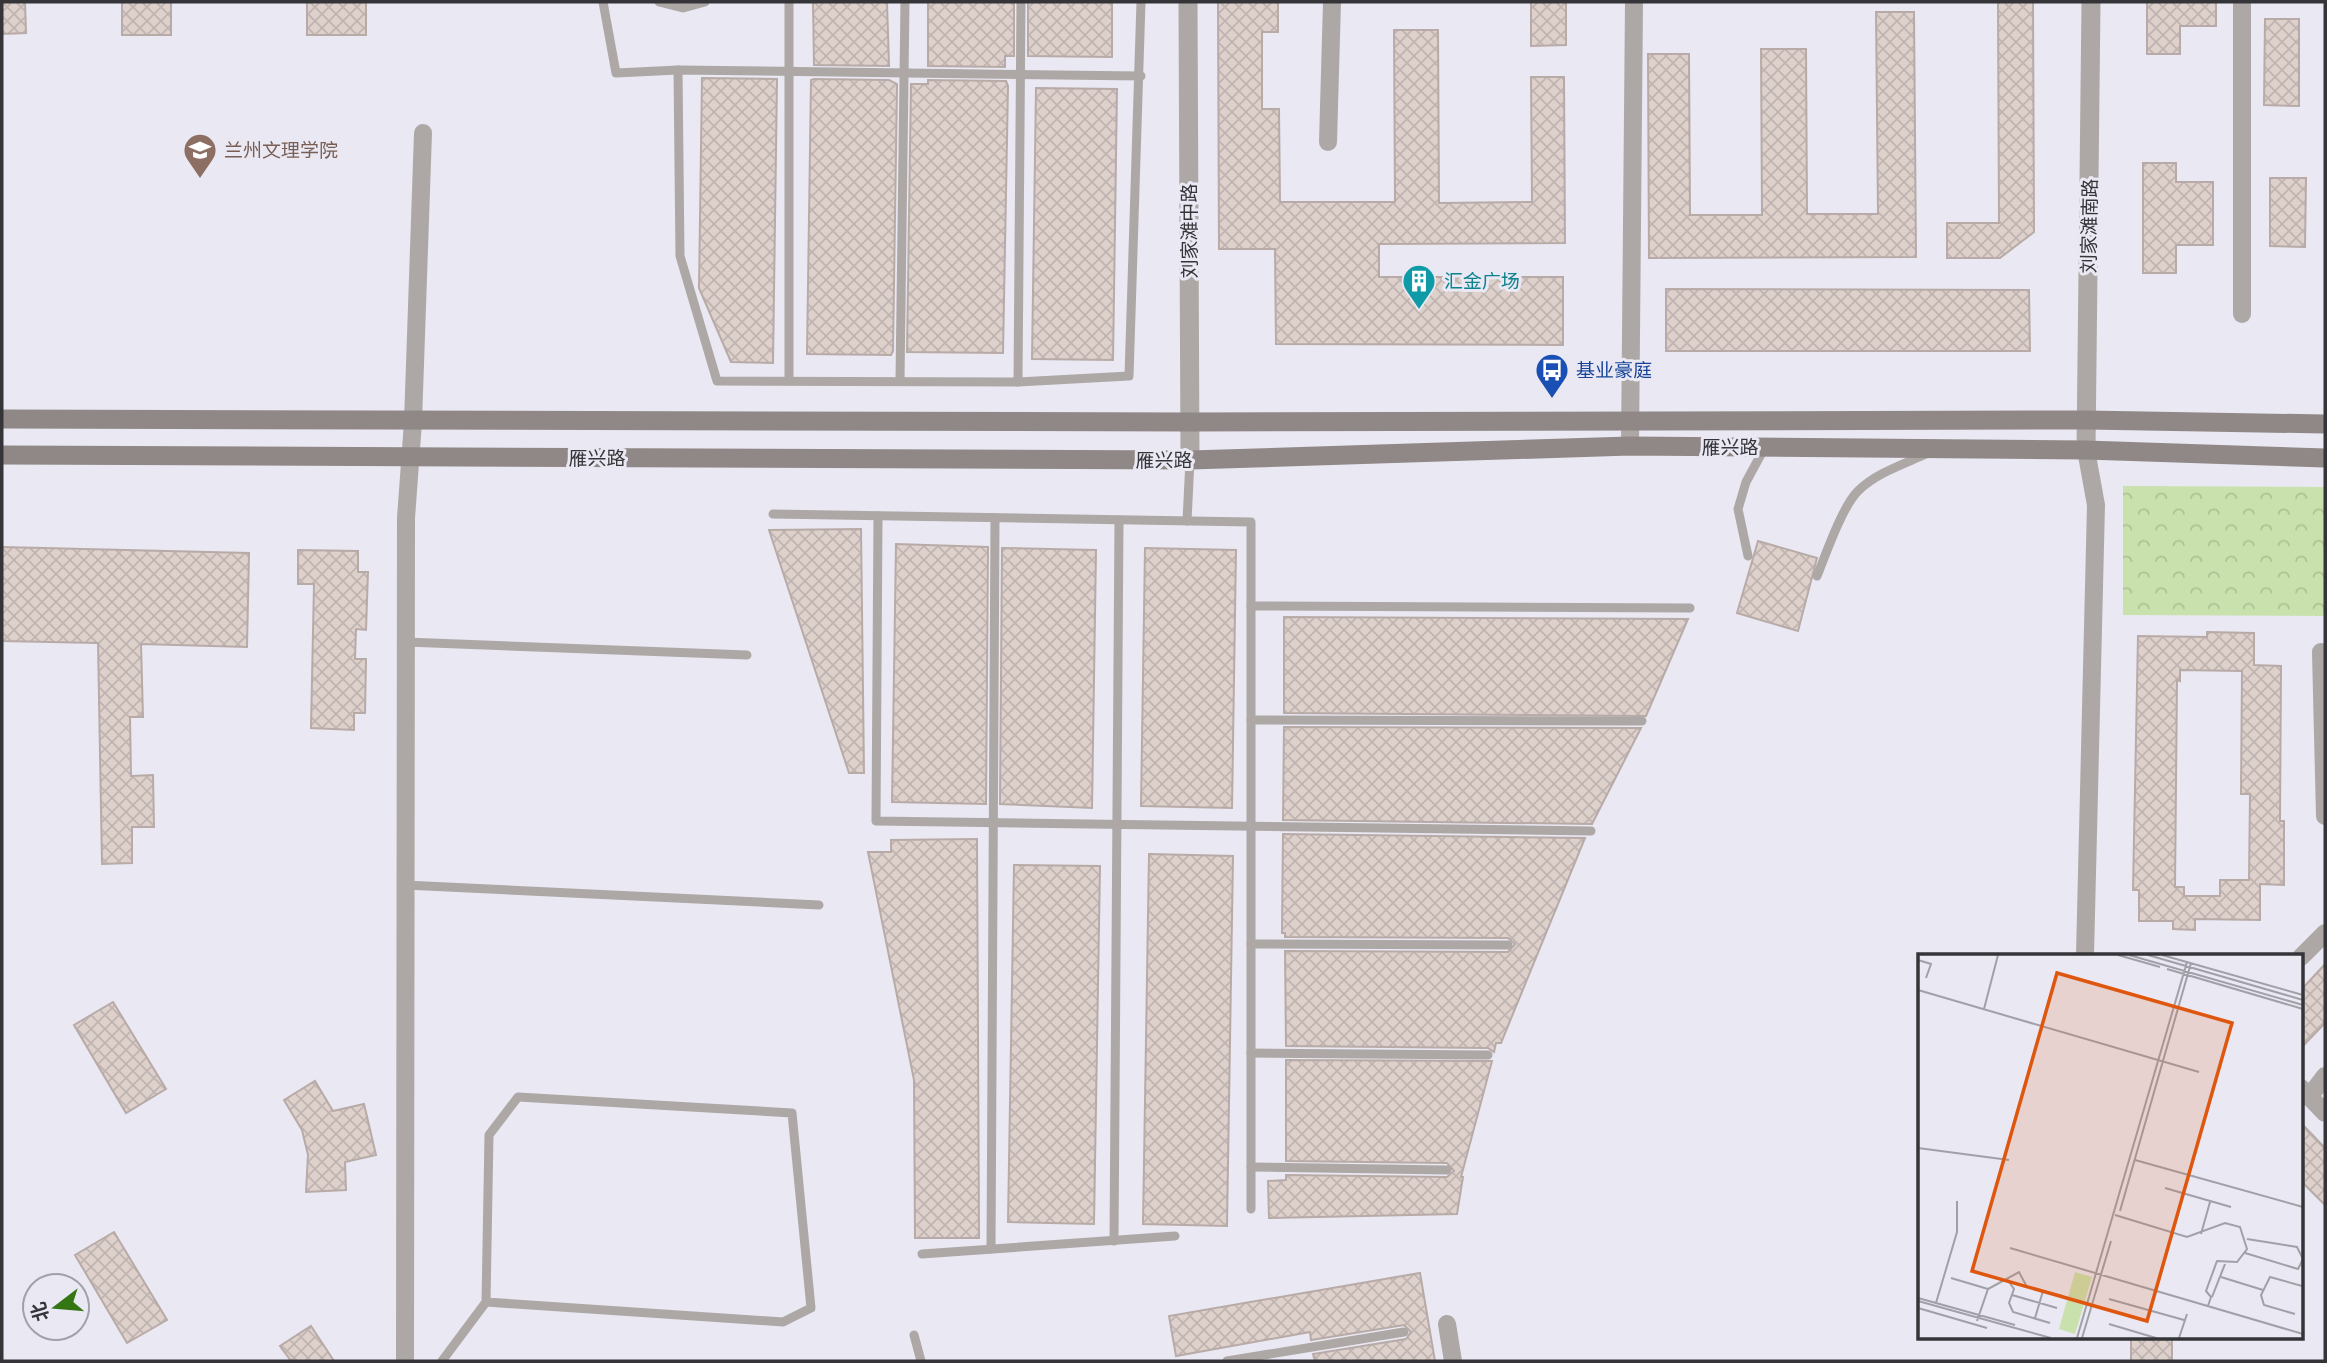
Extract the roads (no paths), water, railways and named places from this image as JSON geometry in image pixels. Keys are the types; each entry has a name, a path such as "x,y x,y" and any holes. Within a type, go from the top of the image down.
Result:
{"main road":[{"name":"雁兴路","path":"2,419 413,422 2087,420 2325,424"},
{"name":"雁兴路","path":"2,455 1190,460 1630,446 2086,450 2325,458"}],"street":[{"name":"刘家滩中路","path":"1188,2 1190,460"},
{"path":"1328,142 1332,2"},
{"path":"1630,446 1633,2"},
{"name":"刘家滩南路","path":"2086,450 2091,2"},
{"path":"2242,2 2242,314"},
{"path":"405,1361 406,518 413,422 423,133"},
{"path":"2085,954 2096,505 2086,450"},
{"path":"2321,652 2325,816"},
{"path":"2302,956 2325,933"},
{"path":"2325,1076 2305,1092 2325,1112"},
{"path":"1447,1324 1453,1361"}],"lane":[{"path":"603,2 616,73 678,70 788,74 1141,76"},
{"path":"659,2 683,8 705,2"},
{"path":"789,2 789,379"},
{"path":"900,380 905,2"},
{"path":"1018,382 1021,2"},
{"path":"678,70 680,256 718,380 1018,382 1129,376 1141,76 1141,2"},
{"path":"1748,556 1738,509 1746,482 1765,447"},
{"path":"1817,576 1831,538 1857,491 1889,471 1937,449"},
{"path":"1187,521 1190,460"},
{"path":"773,514 1251,522 1251,1209"},
{"path":"878,516 876,821 1591,831"},
{"path":"990,1249 995,518"},
{"path":"1114,1241 1119,520"},
{"path":"1251,606 1690,608"},
{"path":"406,642 747,655"},
{"path":"1251,720 1642,721"},
{"path":"404,885 819,905"},
{"path":"1251,944 1508,945"},
{"path":"1251,1052 1488,1055"},
{"path":"442,1361 486,1301 489,1135 518,1097 792,1113 811,1308 783,1322 486,1301"},
{"path":"1251,1167 1447,1170"},
{"path":"922,1254 1175,1236"},
{"path":"1227,1361 1404,1332"},
{"path":"914,1335 920,1361"},
{"path":"1301,1349 1303,1361"}],"place":[{"name":"兰州文理学院","path":"200,180"},
{"name":"汇金广场","path":"1419,311"},
{"name":"基业豪庭","path":"1552,400"}]}
